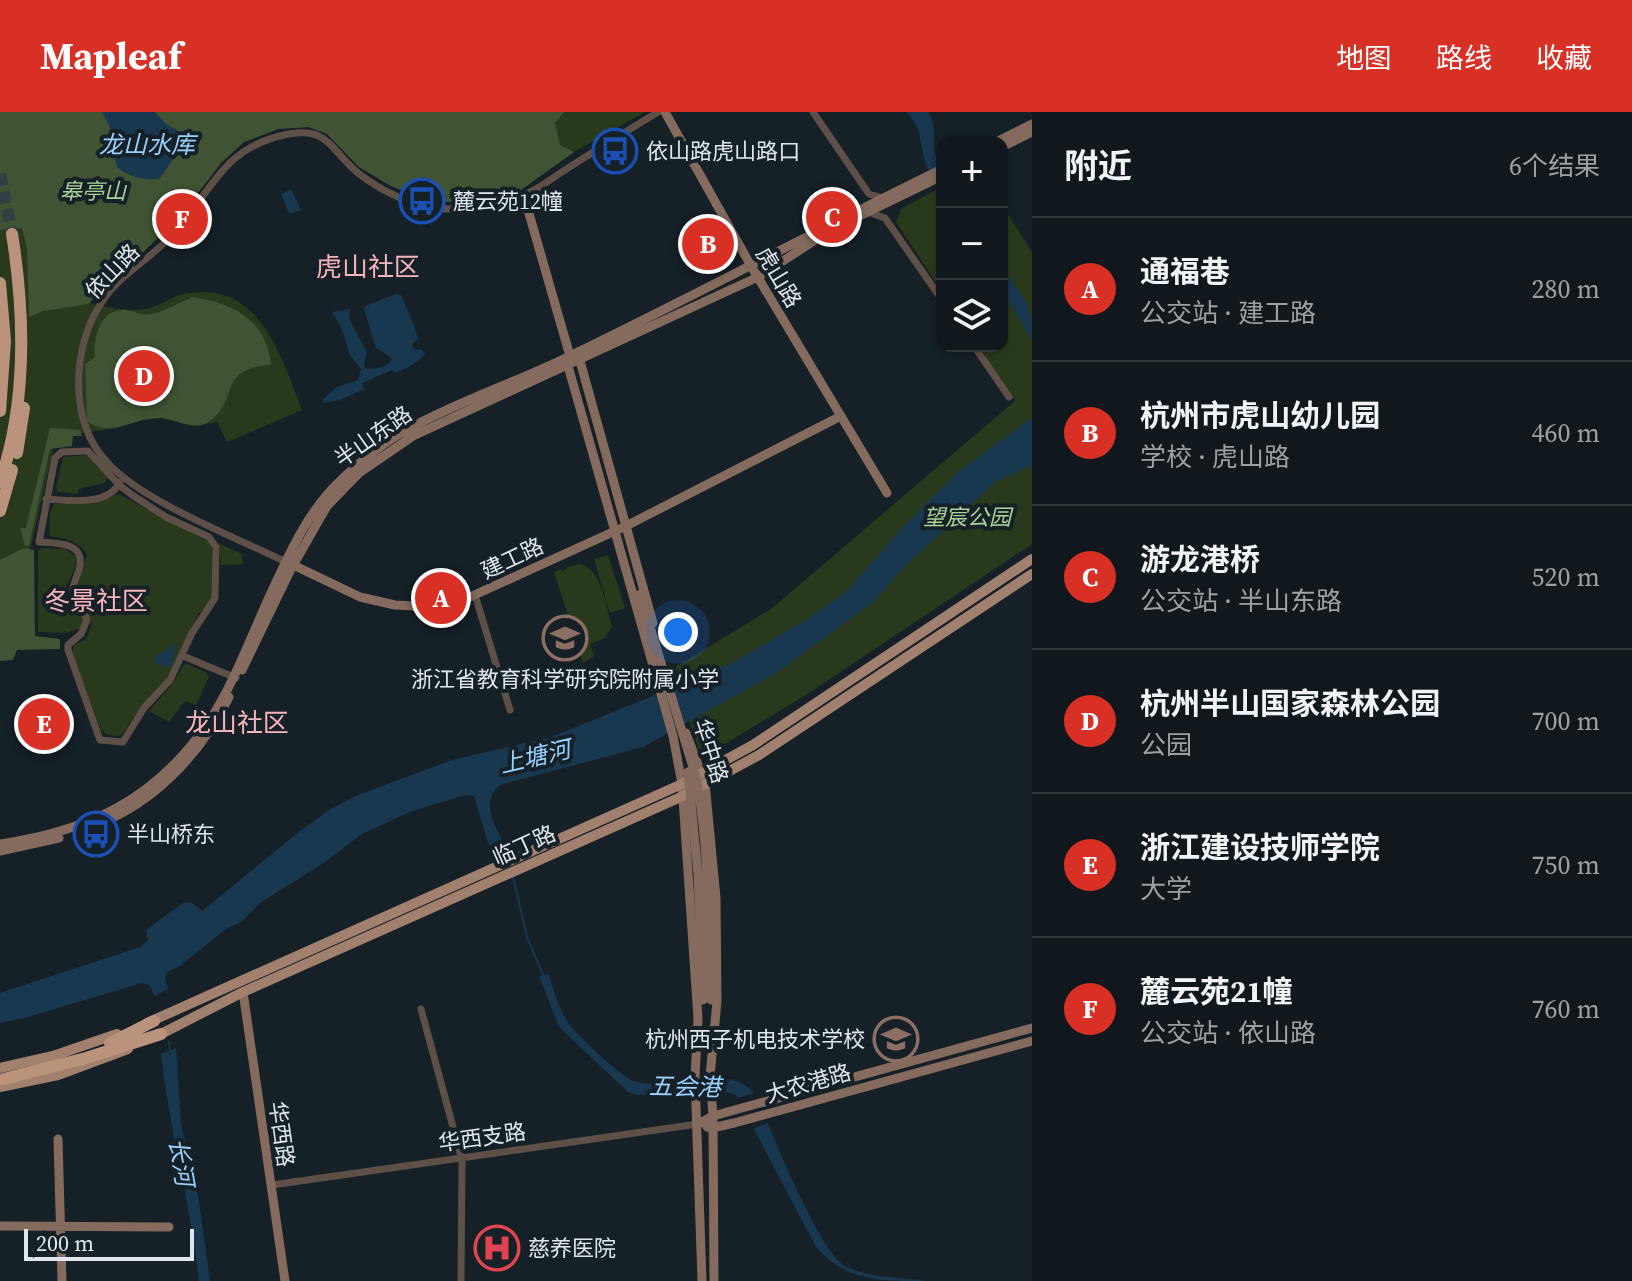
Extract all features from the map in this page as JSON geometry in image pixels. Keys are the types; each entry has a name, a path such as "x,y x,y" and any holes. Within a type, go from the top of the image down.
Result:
{"highway":[{"path":"0,511 22,426 28,359 12,234"},
{"path":"0,283 5,341 0,411"},
{"path":"0,482 15,418 21,313"},
{"path":"0,366 5,341"},
{"path":"122,1043 154,1021"},
{"path":"0,1078 161,1034"}],"main road":[{"name":"虎山路","path":"665,112 751,266 841,416"},
{"path":"1008,136 1032,124"},
{"path":"1008,144 1032,132"},
{"name":"半山东路","path":"573,361 751,266 936,174"},
{"name":"半山东路","path":"930,178 936,177"},
{"name":"华中路","path":"524,196 626,526 626,548 682,784 698,1018 695,1077 702,1281"},
{"name":"半山东路","path":"0,851 70,835 133,808 187,760 211,730 317,506 338,482 382,446 409,429 573,361 758,277 866,209"},
{"name":"华中路","path":"573,361 615,530 626,548 685,730 704,777 711,822 716,898 717,1001 710,1076 714,1281"},
{"path":"626,526 841,416 887,493"},
{"name":"建工路","path":"290,563 360,597 395,605 434,607 475,595 626,526"},
{"name":"华中路","path":"626,548 691,779 707,1000 714,1021"},
{"name":"临丁路","path":"0,1087 89,1066 243,992 683,796 704,777 1032,559"},
{"name":"临丁路","path":"0,1068 53,1056 154,1021 682,784 759,755 1032,574"},
{"name":"半山东路","path":"0,844 33,839 92,822 134,797 173,765 191,745 209,722 235,677"},
{"name":"华西路","path":"243,992 285,1281"},
{"name":"华中路","path":"698,1018 707,1000"},
{"name":"大农港路","path":"698,1124 712,1128 734,1123 772,1106 1032,1028"},
{"name":"大农港路","path":"698,1124 729,1112 772,1106 1032,1041"},
{"path":"58,1139 62,1281"},
{"path":"0,1226 169,1227"}],"street":[{"name":"依山路","path":"290,563 120,480 105,461 90,439 80,408 78,387 80,355 92,317 106,295 185,222 226,164 246,148 282,135 303,132 322,137 337,148 358,172 399,197 421,206 449,210 524,196 658,112"},
{"path":"813,112 869,194 888,199 885,218"},
{"path":"869,194 866,209 885,218 936,291"},
{"path":"978,352 1009,397"},
{"path":"62,452 92,452 120,480 166,517 209,537 216,547 215,598 192,633 170,680 144,708 123,742 100,740 68,650 68,645 81,634 87,620 73,589 81,566 80,558 73,546 39,542 55,458 62,452"},
{"path":"46,499 95,499 110,493 120,480"},
{"path":"475,595 510,710"},
{"path":"183,656 235,677"},
{"path":"421,1009 461,1158 461,1281"},
{"name":"华西支路","path":"272,1185 698,1124"}],"green space":[{"path":"0,112 645,112 574,152 521,190 454,202 426,200 391,186 359,167 327,134 308,127 278,129 244,142 222,162 175,222 89,303 135,310 154,307 184,294 210,292 231,298 249,309 263,326 275,345 302,410 227,442 217,422 193,426 161,418 56,437 6,656 0,658"},
{"name":"皋亭山","path":"0,112 564,112 555,123 560,145 574,152 521,190 454,202 426,200 391,186 359,167 327,134 308,127 278,129 244,142 222,162 175,222 88,304 43,311 29,317 27,249 22,228 0,230"},
{"path":"936,190 936,283 896,222 901,209"},
{"name":"望宸公园","path":"1008,214 1032,252 1032,544 806,695 713,751 700,752 672,669 771,609 1015,401 982,352 1008,352"},
{"path":"193,297 222,304 246,316 262,336 271,365 242,372 235,379 217,415 202,425 159,418 105,428 87,421 85,364 95,357 95,341 104,319 116,311 156,313"},
{"path":"50,428 80,430 82,436 73,436 72,446 50,449 29,546 25,546 20,528 26,528"},
{"path":"90,455 108,476 105,483 79,489 78,494 58,492 56,487 63,457"},
{"path":"119,494 211,543 215,593 210,604 198,614 166,680 137,712 122,735 113,736 101,730 72,653 74,645 86,639 92,624 78,593 87,555 76,543 50,536 49,533 50,512 54,504 89,504"},
{"path":"219,543 242,554 243,564 221,565"},
{"path":"24,548 34,550 35,636 60,639 60,649 17,650 13,660 0,661 0,560"},
{"path":"41,548 65,549 75,556 75,568 66,593 84,621 83,627 66,633 38,632 38,551"},
{"path":"608,555 625,608 610,613 594,559"},
{"path":"578,564 586,566 598,579 612,627 605,638 590,644 594,656 583,663 554,572 561,569 563,572"},
{"path":"185,663 206,672 209,677 196,705 185,701 169,722 149,711"}],"water":[{"name":"龙山水库","path":"102,112 155,112 166,124 189,137 160,178 137,177 117,167 114,156 116,139"},
{"path":"907,112 928,112 931,117 936,184 925,163 918,128"},
{"path":"291,189 301,210 289,214 281,194"},
{"path":"1008,276 1028,307 1032,341 1009,301"},
{"path":"396,294 401,295 415,328 418,339 412,344 414,349 422,350 425,354 395,373 392,370 362,383 364,389 340,400 324,403 323,399 337,387 358,380 361,369 350,355 332,312 350,309 349,319 367,352 364,366 367,369 382,367 392,358 376,348 364,309"},
{"name":"上塘河","path":"1032,418 1032,465 995,482 898,573 876,600 775,674 643,747 500,785 490,805 503,842 492,847 488,843 474,796 466,795 412,811 362,834 325,862 260,903 241,922 226,929 180,966 167,972 168,989 155,996 149,985 142,983 0,1023 0,993 140,947 148,940 146,930 183,903 191,902 202,911 300,831 329,810 358,795 452,760 551,737 650,697 697,673 728,665 809,618 846,592 901,529 960,470"},
{"path":"176,644 172,665 166,667 155,663 155,657"},
{"path":"548,974 565,1019 600,1056 628,1078 648,1084 716,1078 745,1085 756,1096 796,1188 822,1238 845,1266 873,1275 925,1281 864,1277 839,1267 816,1247 736,1095 722,1090 638,1095 628,1092 559,1027 539,976"},
{"path":"176,1048 181,1124 198,1195 210,1281 199,1281 169,1111 161,1054"}],"pier":[{"path":"758,1092 772,1122 751,1129 734,1099"}],"waterway":[{"name":"五会港","path":"513,877 527,937 543,975"},
{"name":"长河","path":"169,1042 170,1051"}],"tunnel":[{"path":"0,174 12,234"}],"place":[{"name":"依山路虎山路口","path":"615,151"},
{"name":"麓云苑12幢","path":"422,201"},
{"name":"游龙港桥","path":"832,217"},
{"name":"麓云苑21幢","path":"182,219"},
{"name":"杭州市虎山幼儿园","path":"708,244"},
{"name":"杭州半山国家森林公园","path":"144,376"},
{"name":"通福巷","path":"441,598"},
{"name":"浙江省教育科学研究院附属小学","path":"565,638"},
{"name":"浙江建设技师学院","path":"44,724"},
{"name":"半山桥东","path":"96,834"},
{"name":"杭州西子机电技术学校","path":"896,1039"},
{"name":"慈养医院","path":"497,1248"}],"district":[{"name":"虎山社区","path":"368,267"},
{"name":"冬景社区","path":"96,601"},
{"name":"龙山社区","path":"237,723"}]}
